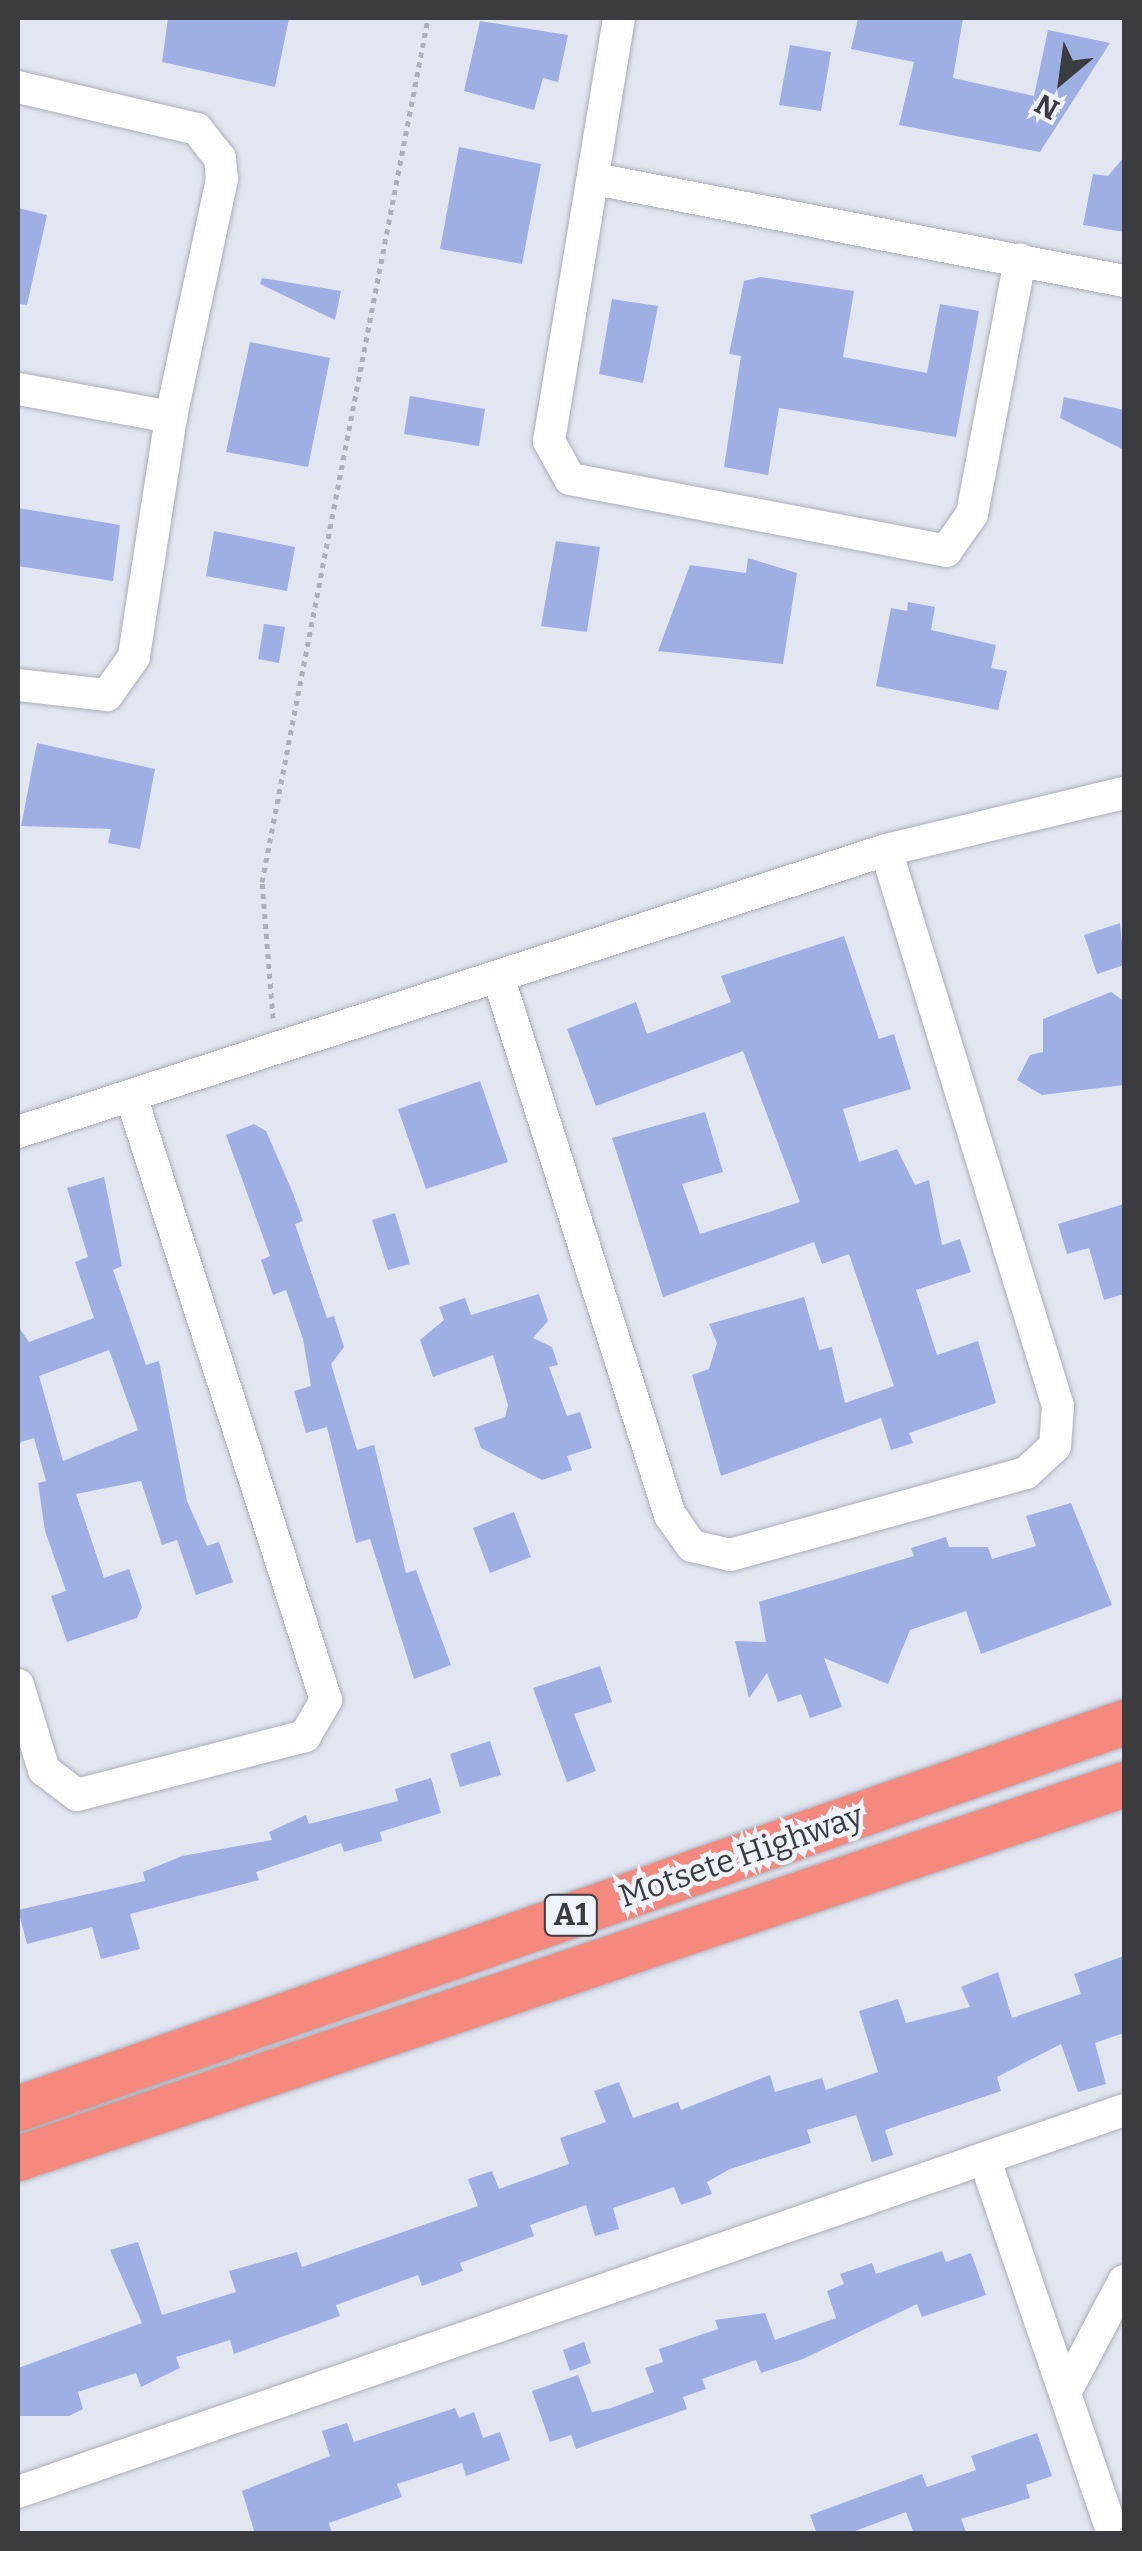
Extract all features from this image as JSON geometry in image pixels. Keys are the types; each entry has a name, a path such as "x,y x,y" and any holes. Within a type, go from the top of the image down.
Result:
{"highway":[{"name":"Motsete Highway","path":"18,2108 1124,1722"},
{"name":"Motsete Highway","path":"18,2158 1124,1784"}],"street":[{"path":"619,18 549,440 557,469 590,486 929,554 946,551 968,530 1020,259"},
{"path":"18,87 176,121 197,129 220,158 124,680 86,699 18,686"},
{"path":"595,179 1124,281"},
{"path":"18,388 171,417"},
{"path":"18,1132 886,850 1124,793"},
{"path":"499,978 670,1515 692,1546 730,1555 1026,1472 1055,1446 1058,1406 886,850"},
{"path":"18,1685 44,1770 77,1796 305,1736 326,1700 131,1096"},
{"path":"18,2492 1124,2110"},
{"path":"985,2160 1067,2389 1113,2534"},
{"path":"1067,2389 1124,2281"}],"path":[{"path":"280,1050 262,963 262,882 428,18"}],"building":[{"path":"168,18 289,18 275,87 162,62"},
{"path":"858,18 963,18 953,78 1034,96 1048,30 1110,43 1040,152 899,125 914,62 851,49"},
{"path":"480,21 568,35 558,82 543,78 534,110 464,91"},
{"path":"790,45 831,52 821,111 779,105"},
{"path":"459,147 541,164 522,264 440,249"},
{"path":"1124,157 1124,232 1083,225 1093,174 1108,176"},
{"path":"18,208 47,215 27,305 18,304"},
{"path":"761,277 854,291 843,357 927,373 940,304 979,311 956,437 779,408 768,475 724,467 741,356 729,354 744,281"},
{"path":"262,278 341,291 335,320 260,284"},
{"path":"612,299 658,306 643,383 599,374"},
{"path":"250,342 330,358 308,467 226,452"},
{"path":"410,396 485,409 479,446 404,434"},
{"path":"1064,397 1124,410 1124,450 1060,418"},
{"path":"18,508 120,525 113,581 18,566"},
{"path":"214,531 295,547 287,591 206,576"},
{"path":"556,541 600,547 587,632 541,626"},
{"path":"748,558 797,573 783,664 658,651 690,565 746,573"},
{"path":"908,602 935,607 931,630 996,645 991,668 1007,671 998,710 876,686 891,608 907,611"},
{"path":"264,624 285,627 279,663 258,659"},
{"path":"37,743 155,769 140,849 108,843 111,829 21,826"},
{"path":"1120,923 1124,965 1097,974 1084,935"},
{"path":"844,936 879,1039 894,1034 911,1089 843,1109 859,1162 897,1149 915,1185 929,1180 942,1245 960,1239 971,1272 916,1290 937,1355 978,1341 996,1403 909,1433 913,1443 891,1450 881,1418 721,1476 692,1375 709,1369 717,1343 709,1324 804,1297 819,1350 832,1347 845,1403 894,1386 849,1254 822,1264 814,1242 663,1297 612,1138 705,1112 723,1172 682,1184 700,1234 800,1202 743,1051 596,1106 567,1029 636,1002 647,1034 731,1002 721,976"},
{"path":"1111,992 1124,1001 1124,1085 1042,1095 1017,1080 1030,1055 1043,1052 1043,1019"},
{"path":"480,1081 508,1162 426,1189 398,1109"},
{"path":"254,1124 266,1131 293,1193 303,1221 295,1224 327,1318 334,1316 344,1347 331,1364 357,1450 374,1445 406,1573 416,1570 451,1665 414,1679 370,1539 356,1543 327,1427 306,1433 294,1391 311,1386 303,1339 286,1290 273,1295 261,1260 270,1256 226,1135"},
{"path":"104,1177 122,1266 113,1270 146,1365 159,1361 187,1501 207,1546 219,1542 233,1582 196,1595 177,1540 162,1545 141,1481 76,1494 104,1578 129,1569 142,1607 137,1618 67,1642 51,1596 66,1591 45,1531 38,1483 46,1481 34,1438 18,1443 18,1326 29,1342 94,1318 75,1262 88,1257 67,1188","holes":["109,1350 138,1430 63,1461 39,1376"]},
{"path":"1124,1204 1124,1294 1104,1300 1089,1248 1067,1254 1058,1224"},
{"path":"395,1213 410,1264 388,1270 372,1220"},
{"path":"539,1294 548,1321 533,1338 552,1347 558,1365 549,1367 567,1416 580,1412 592,1448 567,1456 572,1470 542,1480 481,1448 474,1428 505,1417 508,1405 493,1355 433,1377 420,1340 444,1320 439,1307 465,1298 471,1315"},
{"path":"1071,1503 1112,1605 981,1654 966,1611 910,1630 888,1684 824,1658 842,1707 810,1718 801,1694 778,1702 767,1673 749,1698 735,1641 766,1642 759,1602 914,1556 911,1548 946,1537 949,1547 988,1547 992,1559 1036,1546 1026,1516"},
{"path":"514,1512 531,1557 490,1573 473,1528"},
{"path":"600,1666 612,1702 574,1714 596,1771 567,1782 533,1688"},
{"path":"490,1741 501,1775 460,1787 450,1754"},
{"path":"431,1778 441,1813 380,1832 382,1841 344,1852 341,1843 256,1872 259,1880 130,1914 140,1949 101,1959 92,1927 27,1944 18,1910 145,1881 143,1872 182,1856 272,1840 269,1832 306,1815 309,1824 398,1801 395,1789"},
{"path":"1124,1956 1124,2033 1095,2043 1106,2084 1078,2092 1061,2044 997,2077 1001,2091 885,2130 893,2155 872,2162 856,2115 807,2130 811,2143 730,2169 707,2182 712,2194 681,2205 674,2187 613,2208 619,2229 595,2236 586,2205 530,2225 534,2236 460,2263 463,2271 422,2286 418,2275 336,2305 340,2316 234,2354 230,2340 176,2357 180,2368 141,2387 136,2373 78,2392 83,2409 69,2416 18,2416 18,2368 142,2323 110,2250 138,2242 162,2315 236,2292 229,2271 297,2252 302,2267 478,2206 468,2179 492,2171 499,2189 569,2164 560,2138 606,2122 594,2091 619,2082 633,2118 678,2102 681,2110 770,2075 775,2092 822,2078 826,2090 878,2072 859,2011 898,1999 906,2023 970,2007 961,1987 998,1972 1012,2018 1081,1994 1074,1974"},
{"path":"942,2251 946,2262 971,2253 986,2295 922,2317 917,2304 803,2359 761,2373 756,2360 702,2379 706,2389 683,2397 687,2409 576,2449 571,2435 550,2442 532,2391 578,2375 592,2412 611,2408 654,2392 645,2368 663,2362 659,2349 718,2329 715,2320 765,2313 775,2340 836,2318 827,2291 844,2284 840,2274 872,2263 876,2274"},
{"path":"584,2342 591,2363 570,2371 563,2350"},
{"path":"455,2408 459,2418 474,2412 483,2438 500,2432 510,2460 466,2476 462,2463 397,2484 402,2497 329,2523 332,2534 255,2534 242,2491 330,2456 322,2431 347,2423 354,2442"},
{"path":"1037,2433 1052,2476 1026,2485 1030,2498 961,2519 967,2534 914,2534 906,2512 847,2534 817,2534 810,2515 922,2474 927,2487 976,2470 971,2456"}]}
